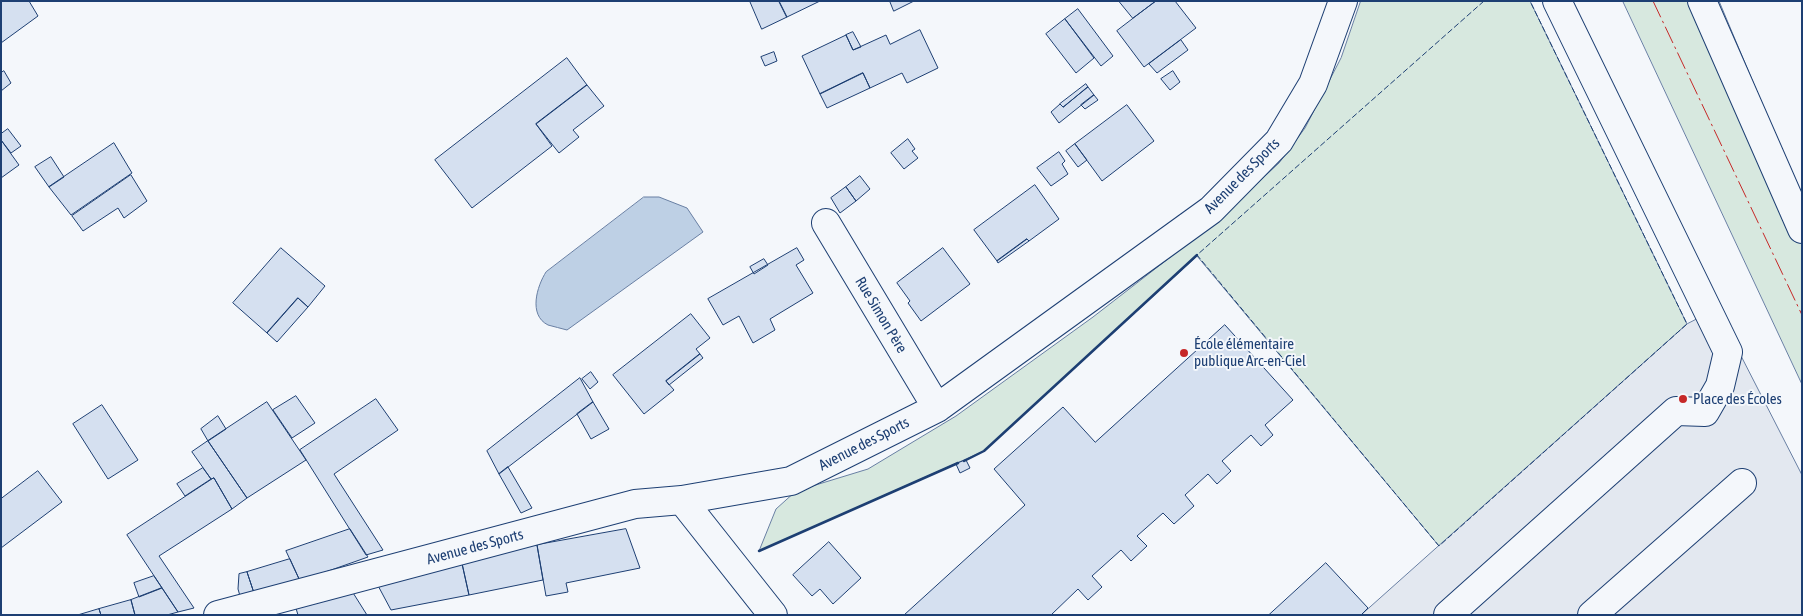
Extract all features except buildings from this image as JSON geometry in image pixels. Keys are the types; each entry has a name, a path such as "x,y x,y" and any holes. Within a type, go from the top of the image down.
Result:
{"street":[{"name":"Avenue des Sports","path":"218,615 635,504 682,500 791,481 936,408 1211,210 1279,141 1313,84 1343,1"},
{"path":"1448,615 1676,411 1705,412 1720,386 1728,352 1557,1"},
{"path":"1702,1 1802,229"},
{"name":"Rue Simon Père","path":"826,223 936,408"},
{"path":"1592,615 1742,483"},
{"path":"682,500 773,615"}],"shaded area":[{"path":"1361,1 1530,1 1687,324 1439,546 1197,256 984,451 759,551 776,509 796,491 868,469 956,416 1093,317 1213,224 1279,163 1305,128 1341,58"},
{"path":"1623,1 1719,1 1802,199 1802,384"},
{"name":"Place des Écoles","path":"1717,309 1802,475 1802,615 1361,615 1687,324"}],"water":[{"path":"644,197 659,197 687,208 703,232 567,330 548,325 542,320 536,308 537,292 546,272"}],"fence":[{"path":"1484,1 1197,255 1439,546 1687,324 1530,1"}],"wall":[{"path":"964,461 984,451 1197,255"},
{"path":"759,551 958,463"}],"power":[{"path":"1653,1 1802,315"}],"place":[{"name":"École élémentaire publique Arc-en-Ciel","path":"1184,353"},
{"name":"Place des Écoles","path":"1683,399"}]}
